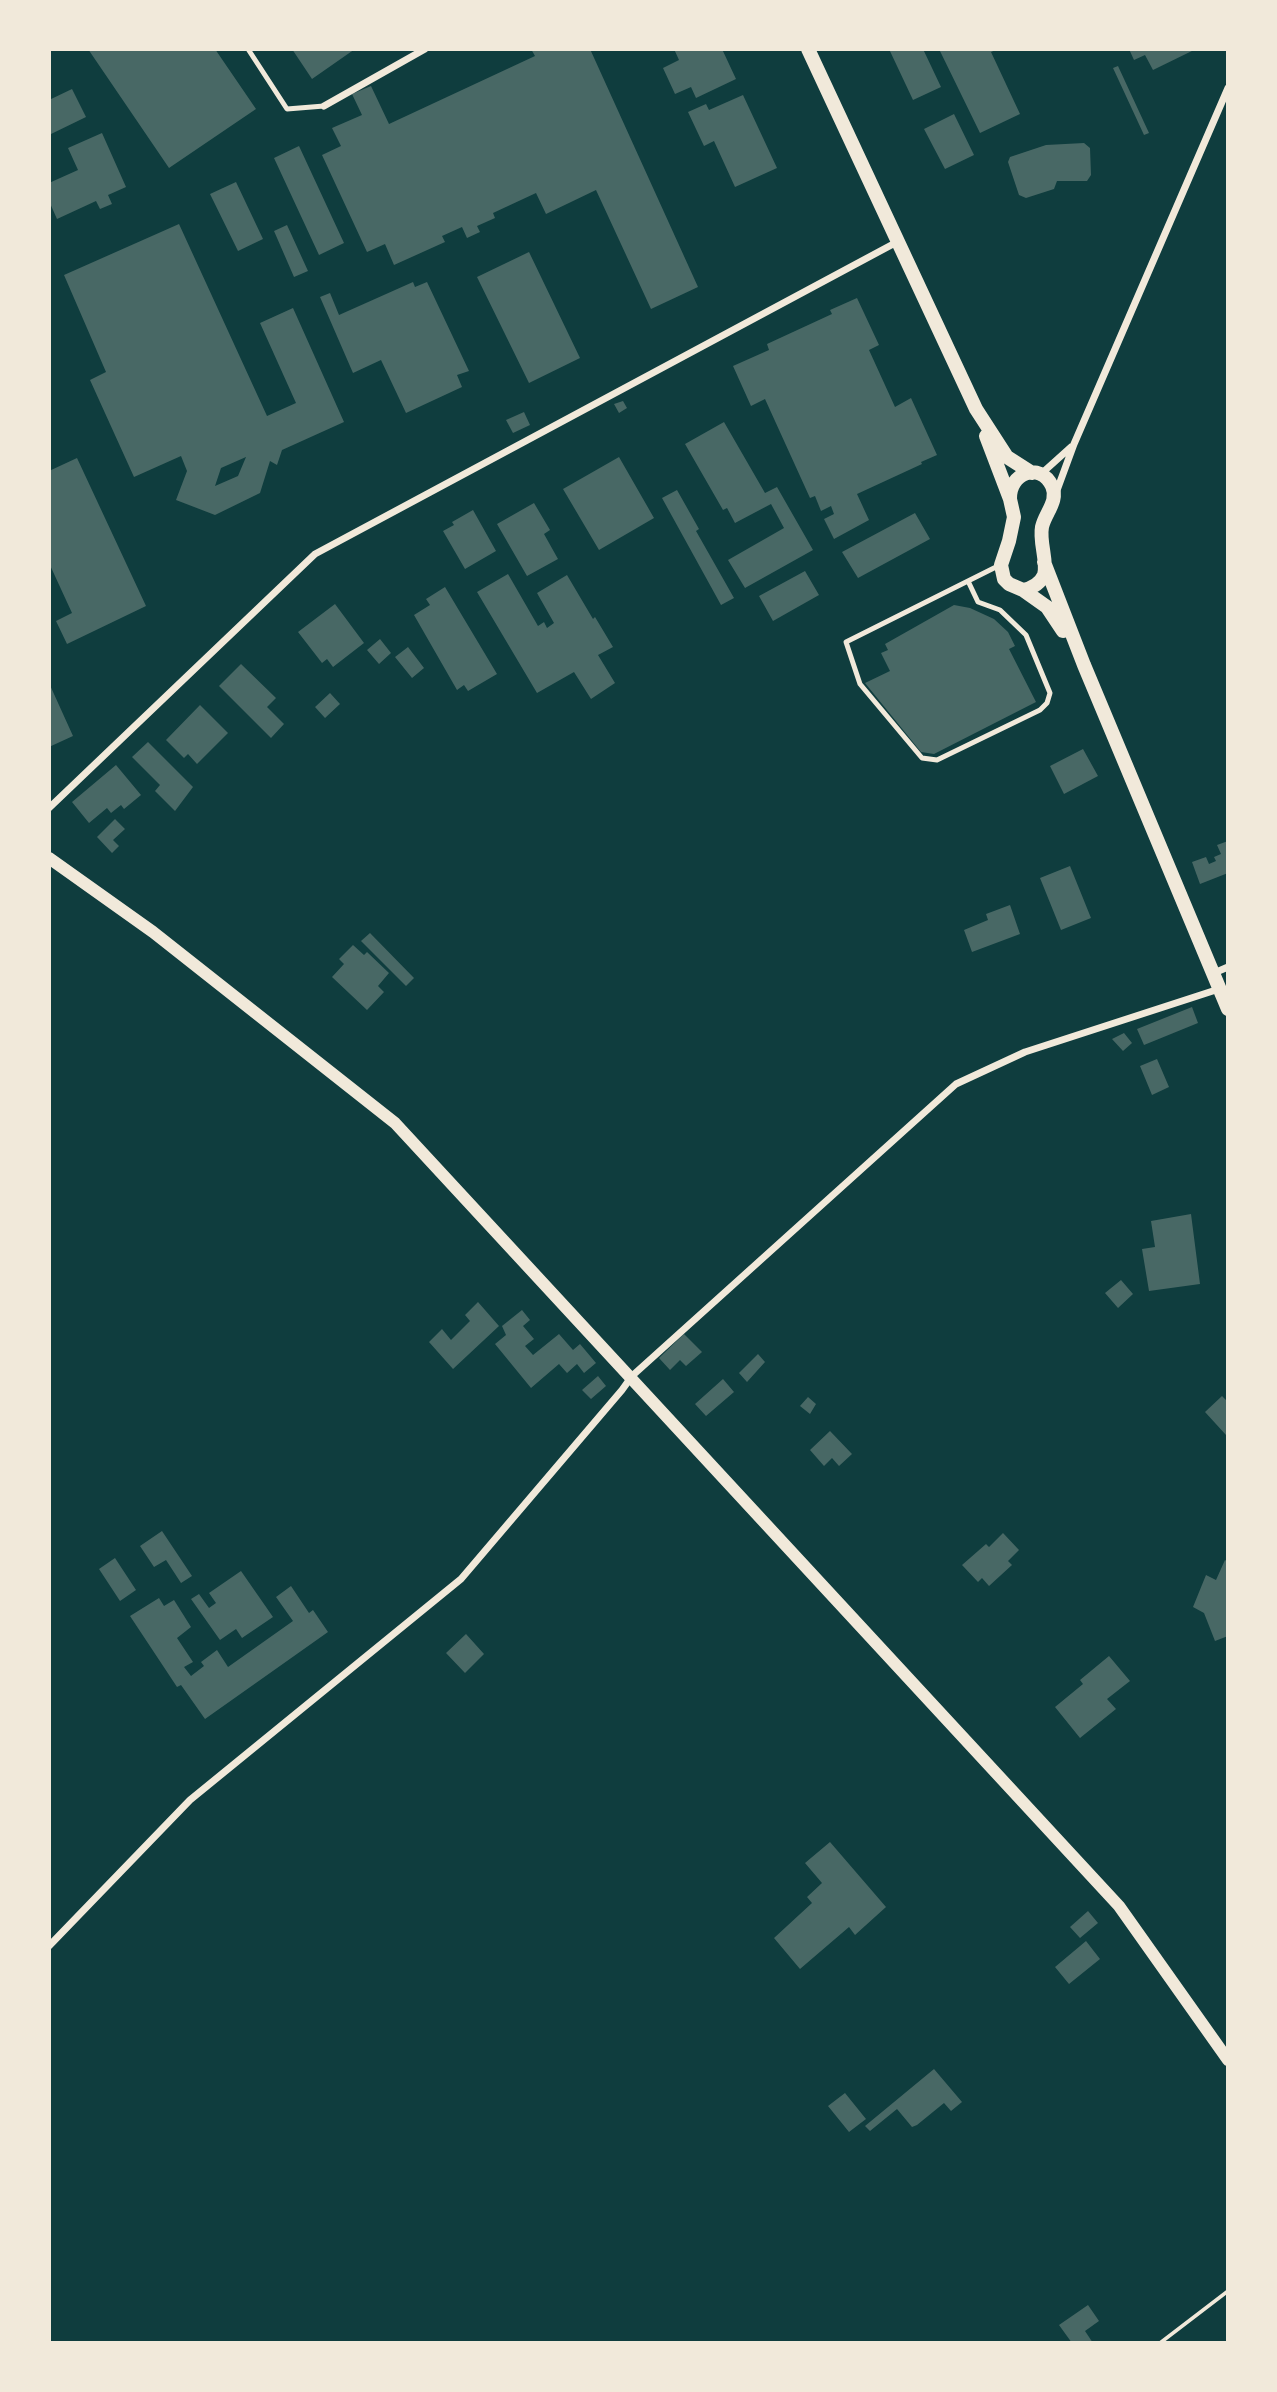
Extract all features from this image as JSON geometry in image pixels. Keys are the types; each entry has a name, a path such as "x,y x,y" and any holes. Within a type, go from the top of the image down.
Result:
{"main road":[{"path":"808,49 976,409 997,471 1010,499 1014,517 1001,565 1004,579 1038,600 1054,615 1084,665"},
{"path":"976,409 1007,457 1051,485 1054,499 1042,529 1045,571 1042,579 1031,588 1023,590"},
{"path":"1010,499 1014,481 1026,474 1036,474"},
{"path":"1044,562 1084,665 1228,1009"}],"street":[{"path":"324,106 425,49"},
{"path":"1054,499 1074,444 1228,88"},
{"path":"49,808 316,554 897,242"},
{"path":"1036,474 1053,465 1074,444"},
{"path":"49,858 153,932 395,1123 632,1376 1119,1906 1228,2060"},
{"path":"1213,974 1228,967"},
{"path":"49,1946 190,1800 461,1579 632,1376 956,1084 1025,1052 1220,989"}],"lane":[{"path":"248,49 287,109 324,106"},
{"path":"968,581 978,603 1000,610 1026,635 1051,694 1040,710 937,760 922,758 860,684 846,642 968,581 1001,565"}],"path":[{"path":"1160,2343 1228,2291"}],"building":[{"path":"88,49 215,49 256,109 169,168"},
{"path":"292,49 355,49 312,79"},
{"path":"531,49 590,49 698,287 651,309 596,190 546,214 536,193 493,213 495,218 477,226 480,232 467,238 462,227 442,236 445,242 394,265 385,244 367,252 322,155 341,146 332,128 362,115 352,94 371,86 389,124 535,56"},
{"path":"674,49 722,49 736,79 696,98 691,87 675,94 663,68 679,60"},
{"path":"889,49 923,49 941,87 913,100"},
{"path":"939,49 998,49 991,52 1020,114 980,133"},
{"path":"1129,49 1196,49 1153,70 1145,55 1134,60"},
{"path":"1118,66 1149,133 1144,135 1113,68"},
{"path":"72,89 86,117 49,135 49,100"},
{"path":"743,95 777,168 735,187 714,141 704,146 688,112 706,104 709,110"},
{"path":"954,114 974,155 945,169 924,129"},
{"path":"102,133 126,187 108,195 112,204 100,209 96,201 57,219 49,201 49,183 78,170 68,148"},
{"path":"1084,143 1090,148 1091,175 1087,181 1057,181 1054,189 1026,198 1019,195 1008,162 1010,157 1046,145"},
{"path":"299,146 344,243 319,255 274,158"},
{"path":"236,182 263,239 238,251 210,194"},
{"path":"179,224 267,416 296,403 260,323 293,308 344,422 282,450 277,465 270,461 260,493 215,515 176,500 187,471 181,456 134,477 90,380 106,372 64,275","holes":["246,457 238,476 215,486 221,468"]},
{"path":"287,225 308,271 294,277 274,231"},
{"path":"529,252 580,358 529,383 477,277"},
{"path":"413,282 415,287 427,282 469,371 457,375 462,387 406,413 381,360 353,373 320,297 330,293 339,315"},
{"path":"857,298 879,345 869,350 895,407 911,398 937,455 857,494 869,520 834,539 824,519 834,514 831,506 821,511 815,496 810,498 765,399 751,406 733,366 769,350 767,344 832,314 830,310"},
{"path":"623,401 627,408 619,413 614,404"},
{"path":"524,412 530,425 513,433 506,420"},
{"path":"724,422 765,493 777,487 813,550 745,588 728,560 784,528 771,504 735,523 727,508 723,510 685,444"},
{"path":"619,457 654,518 599,550 563,489"},
{"path":"77,458 146,606 67,644 56,621 72,613 49,563 49,471"},
{"path":"677,490 699,529 696,531 734,598 721,605 662,498"},
{"path":"534,503 550,530 544,534 558,559 527,576 497,524"},
{"path":"473,510 496,551 465,569 443,531 454,525 452,522"},
{"path":"915,513 930,539 858,578 842,552"},
{"path":"805,571 819,595 773,621 759,596"},
{"path":"508,574 538,626 544,622 547,628 554,623 537,593 567,575 613,647 598,655 615,683 591,699 574,672 537,693 477,592"},
{"path":"445,587 497,674 468,691 464,685 457,690 414,615 430,605 426,599"},
{"path":"335,604 364,643 333,667 327,659 322,663 298,632"},
{"path":"954,605 970,608 994,619 1008,632 1015,646 1009,649 1036,702 934,754 921,752 865,683 890,671 881,653 888,650 885,644"},
{"path":"380,639 391,653 379,664 367,650"},
{"path":"408,647 424,668 412,678 395,657"},
{"path":"241,664 276,698 267,707 284,724 271,738 219,686"},
{"path":"49,683 73,736 49,747"},
{"path":"330,693 340,704 325,718 315,707"},
{"path":"200,705 228,733 197,764 188,754 184,758 166,740"},
{"path":"148,742 193,787 175,811 155,791 160,785 132,757"},
{"path":"1083,749 1098,776 1064,794 1050,766"},
{"path":"116,765 141,795 124,809 121,805 111,813 107,808 89,823 72,802"},
{"path":"115,819 125,829 113,840 119,846 112,853 97,837"},
{"path":"1228,841 1228,873 1200,884 1192,862 1206,857 1209,864 1216,861 1214,857 1221,854 1217,845"},
{"path":"1070,866 1091,918 1061,930 1040,878"},
{"path":"1010,905 1020,934 972,952 964,930 988,920 986,914"},
{"path":"370,933 414,978 406,986 361,941"},
{"path":"353,945 364,955 367,952 389,973 378,986 384,992 367,1010 332,977 344,964 339,959"},
{"path":"1192,1007 1198,1023 1144,1045 1137,1029"},
{"path":"1124,1033 1132,1043 1123,1051 1112,1039"},
{"path":"1157,1059 1169,1087 1152,1095 1140,1066"},
{"path":"1191,1214 1200,1284 1149,1291 1142,1249 1155,1247 1151,1221"},
{"path":"1121,1280 1133,1294 1118,1308 1105,1293"},
{"path":"478,1302 499,1326 453,1369 429,1342 442,1329 451,1340 470,1321 465,1315"},
{"path":"522,1310 530,1320 523,1326 534,1339 525,1346 533,1355 559,1334 573,1350 580,1344 596,1363 584,1373 577,1364 567,1373 559,1364 531,1388 495,1344 506,1335 502,1326"},
{"path":"684,1334 702,1352 686,1366 680,1360 670,1370 659,1358"},
{"path":"758,1354 765,1362 747,1382 739,1373"},
{"path":"598,1376 606,1386 591,1399 582,1390"},
{"path":"723,1379 734,1392 706,1416 695,1404"},
{"path":"1222,1396 1228,1402 1226,1435 1205,1412"},
{"path":"808,1397 816,1404 810,1414 800,1406"},
{"path":"830,1431 852,1454 839,1466 832,1458 824,1466 810,1450"},
{"path":"162,1531 192,1576 181,1583 166,1560 154,1567 140,1546"},
{"path":"1003,1533 1019,1550 1008,1561 1012,1565 989,1586 982,1578 978,1582 962,1565 986,1544 989,1547"},
{"path":"115,1558 136,1590 120,1601 99,1569"},
{"path":"1225,1560 1228,1562 1228,1636 1215,1641 1204,1613 1193,1607 1206,1575 1216,1580"},
{"path":"241,1571 273,1617 242,1638 236,1629 220,1640 191,1599 199,1594 209,1608 216,1603 209,1593"},
{"path":"291,1586 309,1613 313,1610 328,1632 205,1719 181,1685 177,1687 130,1616 159,1598 164,1606 174,1600 191,1627 177,1638 193,1662 184,1667 191,1676 204,1666 201,1662 217,1650 228,1667 293,1621 276,1597"},
{"path":"466,1634 484,1654 465,1673 446,1653"},
{"path":"1109,1656 1130,1681 1107,1699 1116,1709 1080,1738 1055,1707 1083,1684 1080,1680"},
{"path":"830,1842 886,1907 855,1935 849,1927 800,1969 774,1938 812,1903 807,1897 822,1883 805,1863"},
{"path":"1088,1911 1098,1923 1080,1938 1070,1927"},
{"path":"1086,1941 1100,1959 1069,1984 1055,1967"},
{"path":"934,2069 962,2102 951,2111 944,2103 912,2127 897,2109 870,2131 865,2126"},
{"path":"845,2093 866,2119 849,2132 828,2106"},
{"path":"1088,2305 1099,2321 1085,2331 1093,2343 1072,2343 1059,2325"}]}
